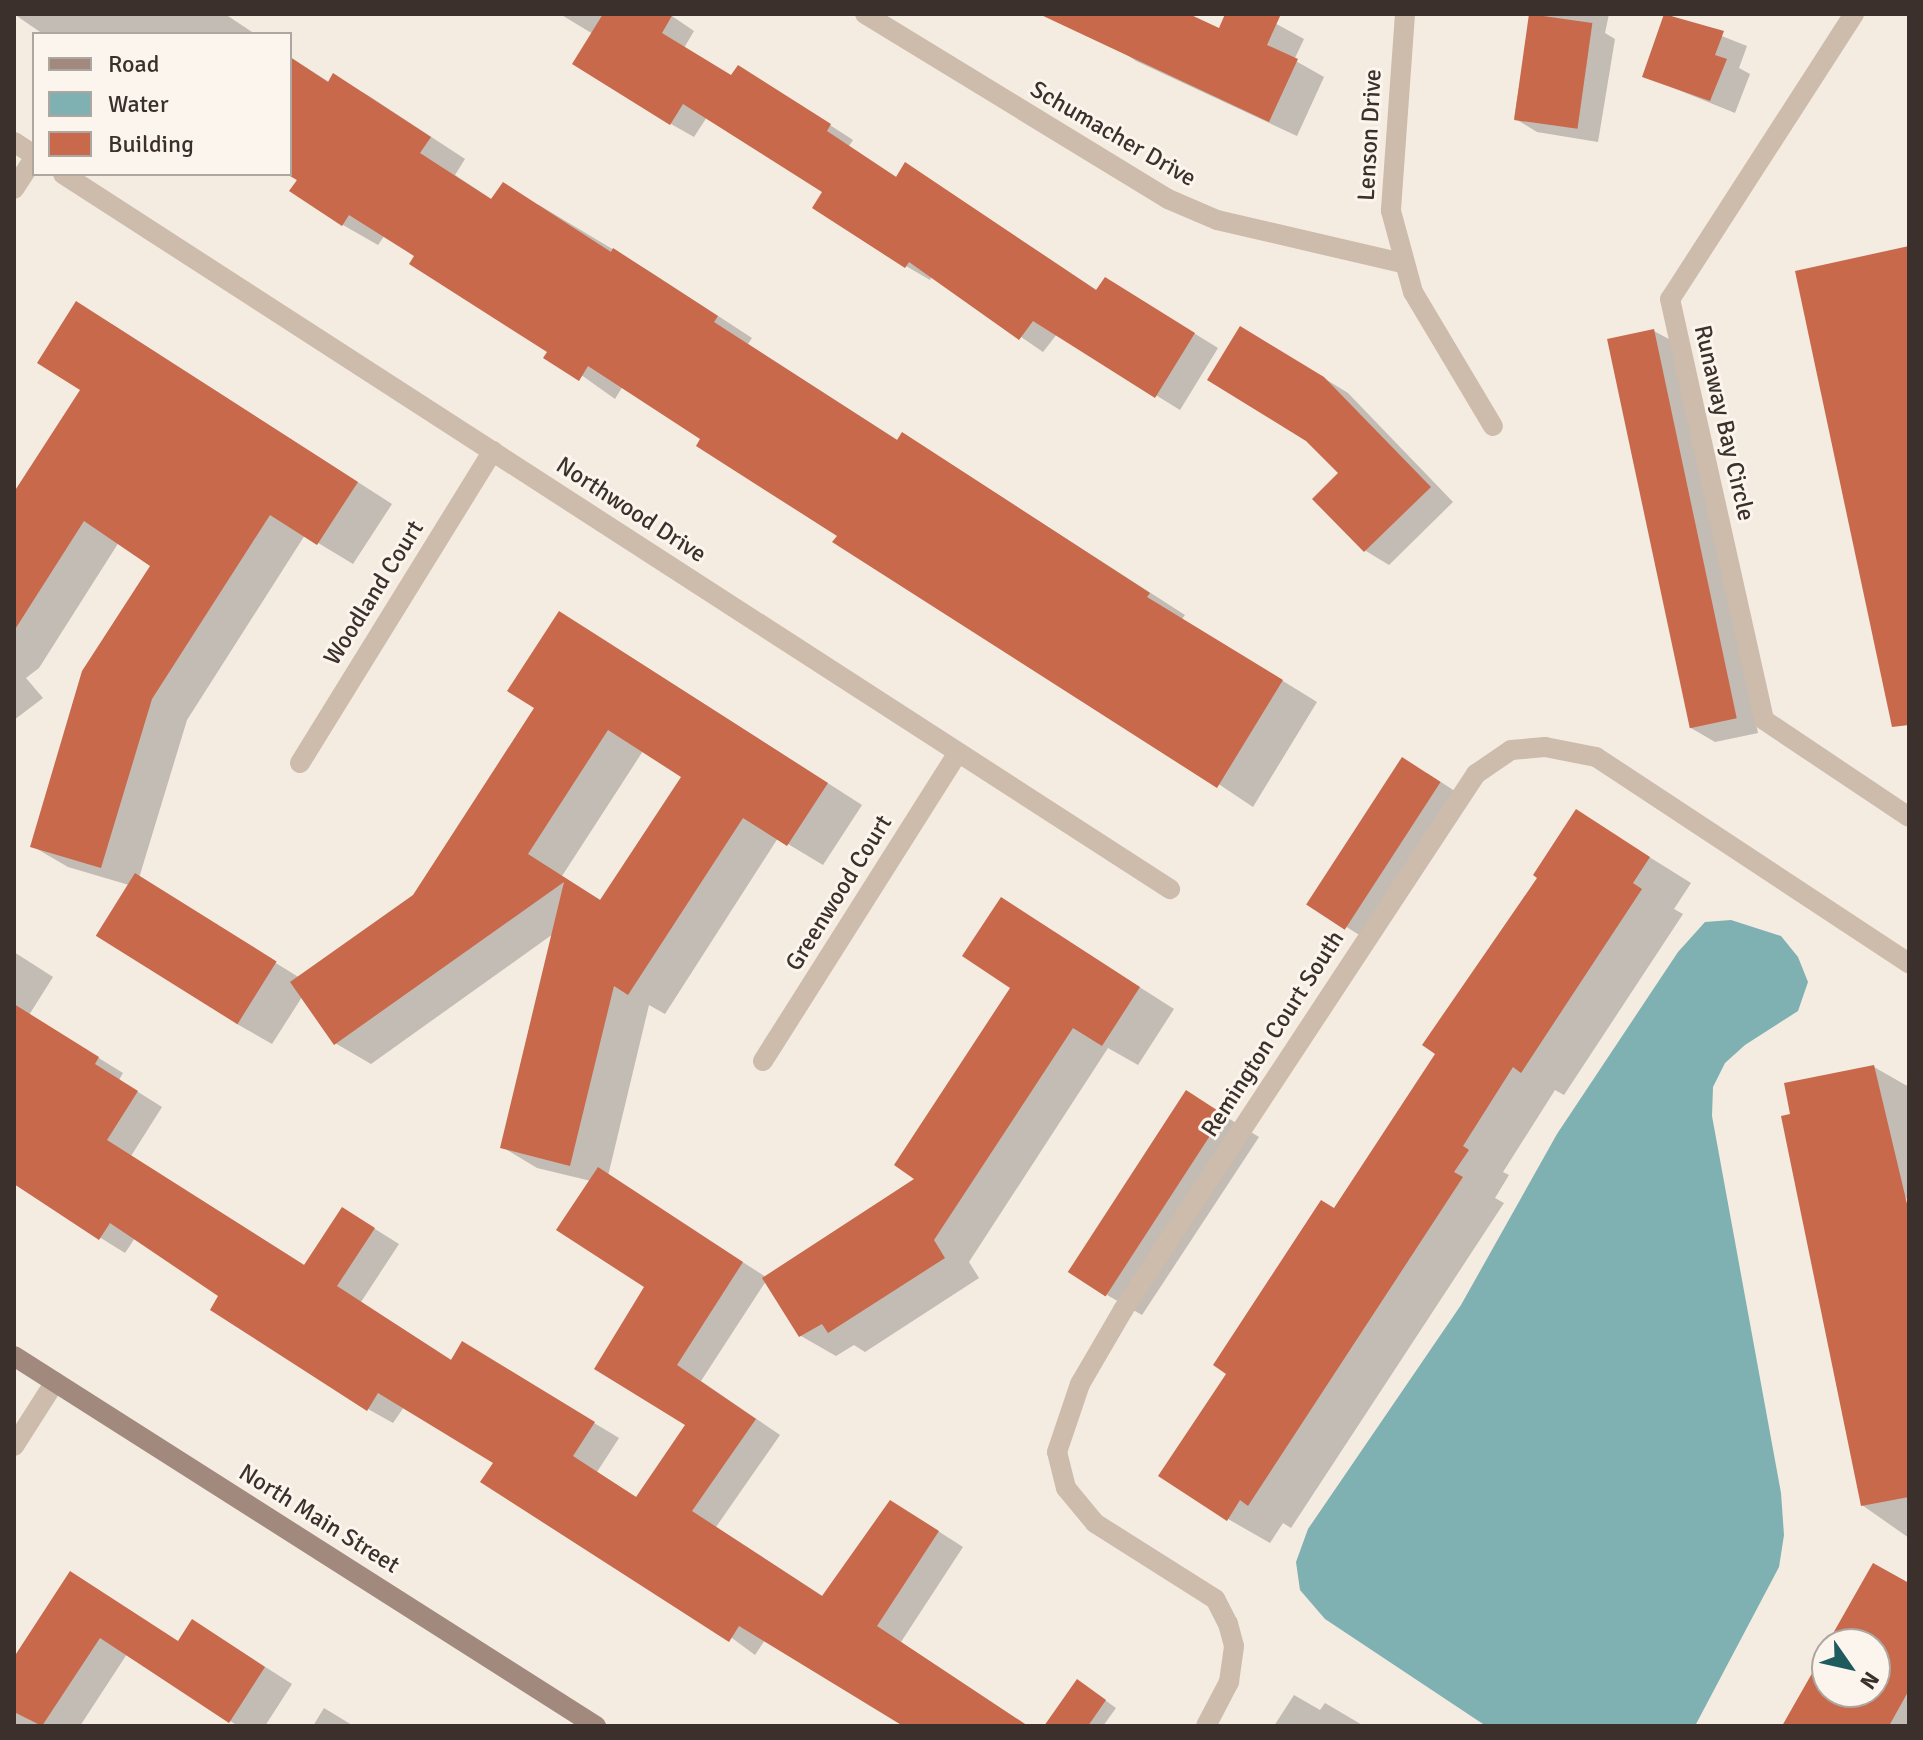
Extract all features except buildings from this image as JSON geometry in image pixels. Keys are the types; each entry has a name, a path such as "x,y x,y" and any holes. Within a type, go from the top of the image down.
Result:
{"main road":[{"name":"North Main Street","path":"14,1356 596,1726"}],"street":[{"name":"Schumacher Drive","path":"865,14 1168,199 1217,220 1402,263"},
{"name":"Lenson Drive","path":"1405,14 1391,211 1402,263 1441,343 1493,426"},
{"name":"Runaway Bay Circle","path":"1854,14 1670,299 1764,720 1909,817"},
{"path":"14,142 32,155"},
{"path":"14,189 32,159"},
{"name":"Northwood Drive","path":"66,176 1170,889"},
{"name":"Woodland Court","path":"300,763 493,451"},
{"name":"Remington Court South","path":"1206,1726 1229,1682 1234,1646 1215,1599 1095,1523 1066,1488 1057,1452 1080,1384 1123,1310 1476,774 1511,750 1545,747 1596,757 1909,963"},
{"name":"Greenwood Court","path":"763,1061 958,752"},
{"path":"14,1446 55,1382"}],"water":[{"path":"1731,920 1781,936 1798,957 1808,982 1798,1011 1745,1045 1725,1063 1713,1087 1712,1116 1781,1493 1784,1535 1779,1567 1695,1726 1486,1726 1325,1619 1300,1590 1296,1562 1308,1529 1461,1305 1557,1134 1678,952 1705,922"}]}
